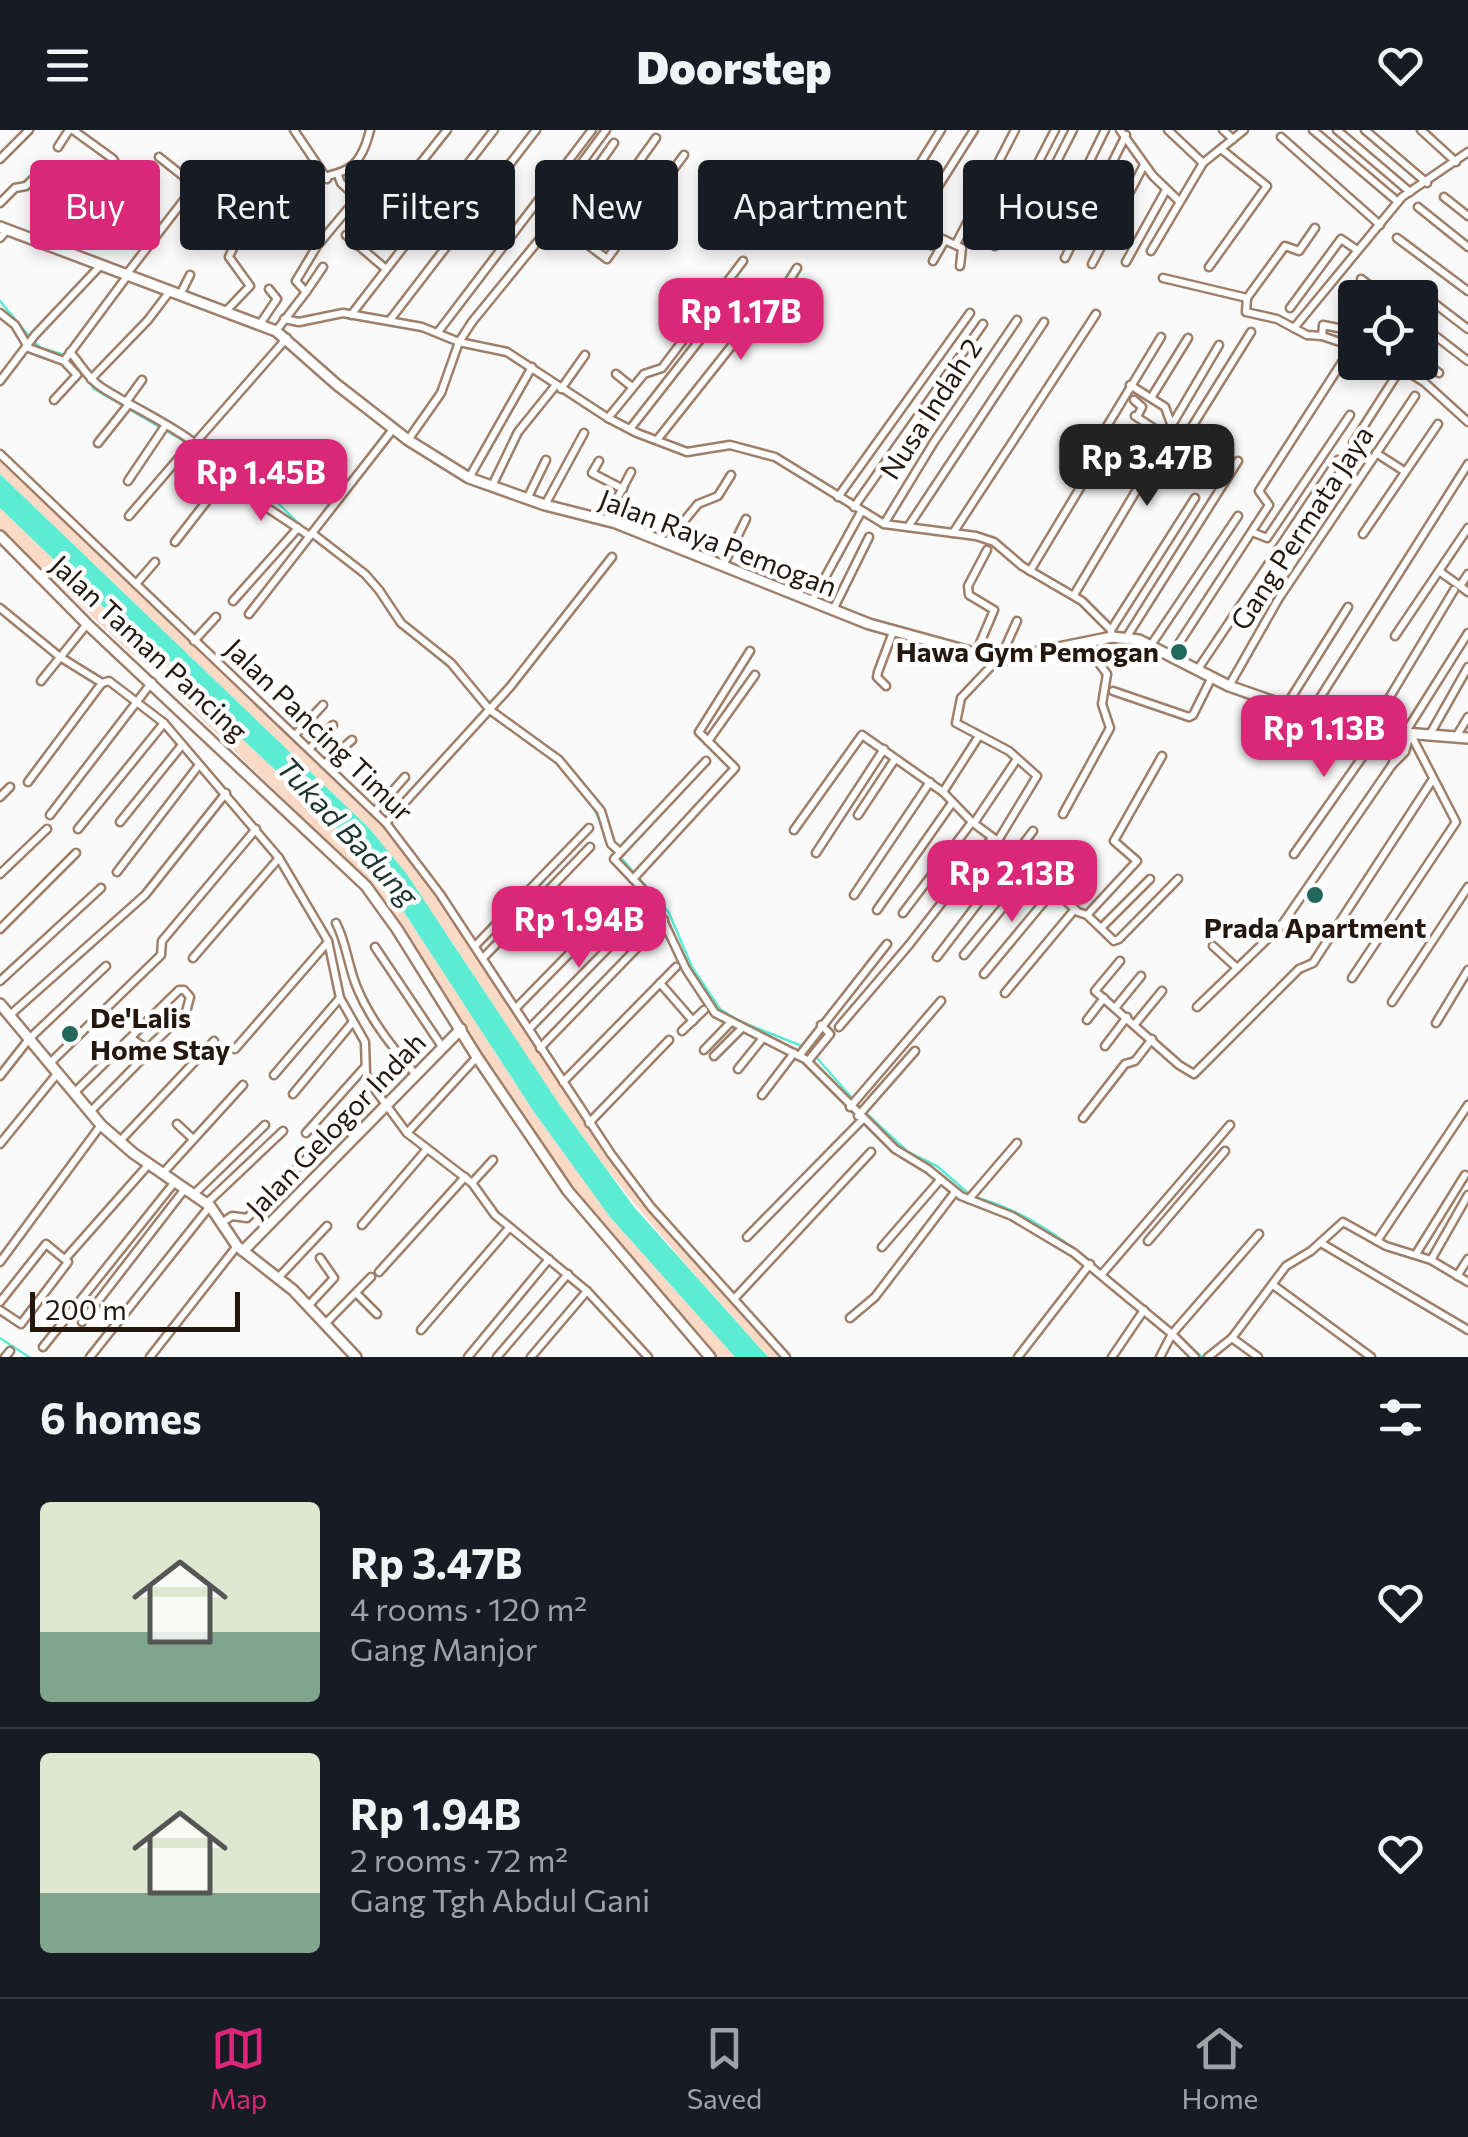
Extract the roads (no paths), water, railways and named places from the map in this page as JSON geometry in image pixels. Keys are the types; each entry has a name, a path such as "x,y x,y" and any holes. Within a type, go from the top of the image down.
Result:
{"street":[{"path":"0,159 29,130"},
{"path":"58,147 71,130 114,160"},
{"path":"294,130 327,179 355,162 372,131"},
{"path":"423,160 447,130"},
{"path":"351,315 494,130"},
{"path":"390,320 536,130"},
{"path":"438,332 592,130"},
{"path":"584,160 606,130"},
{"path":"922,160 941,130"},
{"path":"943,179 974,130"},
{"path":"956,244 1015,130"},
{"path":"1040,160 1056,130"},
{"path":"1058,160 1073,130"},
{"path":"1090,160 1105,130"},
{"path":"1168,130 1204,164"},
{"path":"1223,130 1232,139"},
{"path":"1151,251 1204,164 1244,130"},
{"path":"1313,130 1398,202"},
{"path":"1337,130 1410,192"},
{"path":"1365,130 1427,183"},
{"path":"1420,130 1456,162"},
{"path":"1123,132 1144,165 1179,201"},
{"path":"1065,258 1123,132"},
{"path":"1280,137 1380,225"},
{"path":"640,160 656,138"},
{"path":"602,160 614,143"},
{"path":"1209,268 1267,186 1221,149"},
{"path":"1294,328 1398,202 1468,152"},
{"path":"678,163 684,155"},
{"path":"67,356 190,192 188,180 159,157"},
{"path":"1092,264 1144,165"},
{"path":"306,292 296,282 303,266 357,198 340,183 338,175"},
{"path":"0,203 15,188 30,183"},
{"path":"1126,262 1166,190"},
{"path":"1444,196 1468,216"},
{"path":"1418,207 1468,247"},
{"path":"1315,228 1299,251 1285,245 1247,298 1248,313 1278,319 1307,334 1338,341"},
{"name":"Jalan Raya Pemogan","path":"2,232 30,240"},
{"path":"1397,238 1468,291"},
{"path":"1290,308 1342,239 1357,250"},
{"path":"933,261 945,240 964,251 960,266"},
{"path":"408,440 441,393 459,342 535,243"},
{"name":"Jalan Raya Pemogan","path":"61,250 260,324 280,325 287,338 336,384 408,440 469,478 544,506 606,520 832,611 998,660 1112,634 1151,645 1229,686 1286,706 1409,734 1468,738"},
{"path":"227,310 250,286 229,257 231,250"},
{"path":"364,250 386,269"},
{"path":"595,250 607,259 614,250"},
{"path":"608,418 644,374 662,368 743,260"},
{"path":"0,381 35,335 101,265"},
{"path":"280,325 322,267"},
{"path":"657,440 768,300 785,288 797,268"},
{"path":"91,379 190,275"},
{"path":"1163,278 1247,298"},
{"path":"260,324 277,299 269,289"},
{"path":"630,430 738,291"},
{"path":"1438,306 1468,329"},
{"path":"0,313 14,325 27,346 67,356 126,405 163,430 195,443 221,481"},
{"path":"280,325 336,313 390,320 438,332 459,342 507,352 555,388 608,418 686,452 730,446 775,457 858,512 884,524 994,542 1030,570 1074,595 1112,634 1196,498"},
{"path":"838,498 970,313"},
{"path":"953,534 1096,314"},
{"name":"Nusa Indah 2","path":"884,524 1017,320"},
{"path":"908,526 1044,322"},
{"path":"811,602 858,512 983,324"},
{"path":"1322,336 1323,325 1338,328"},
{"path":"1130,386 1168,410 1173,426 1185,433 1250,332"},
{"path":"1030,570 1086,478 1081,469 1161,337"},
{"path":"195,443 287,338"},
{"path":"1151,398 1188,338"},
{"path":"1438,338 1468,361"},
{"path":"1074,595 1220,345"},
{"path":"492,487 518,432 585,355"},
{"path":"54,400 77,375 67,356"},
{"path":"1172,654 1269,504 1258,490 1338,368"},
{"path":"469,478 530,370"},
{"path":"616,374 632,387"},
{"path":"98,443 142,380"},
{"path":"1353,442 1392,380"},
{"path":"1421,380 1468,422"},
{"name":"Gang Permata Jaya","path":"1229,686 1280,598 1416,396"},
{"path":"1134,400 1142,408 1136,417 1169,438"},
{"path":"1252,532 1267,538 1350,415"},
{"path":"1363,534 1438,424"},
{"path":"249,614 394,428"},
{"path":"128,481 163,430"},
{"path":"544,506 584,432"},
{"path":"129,516 183,453 208,465"},
{"path":"1376,453 1404,471"},
{"name":"Jalan Pancing Timur","path":"0,454 386,822 475,946 562,1082 651,1207 786,1357"},
{"path":"527,499 546,460"},
{"path":"1198,670 1338,460"},
{"path":"599,461 594,474 622,488"},
{"path":"1126,638 1238,461"},
{"path":"1311,712 1468,464"},
{"path":"196,482 208,465"},
{"path":"606,520 631,472"},
{"path":"666,542 698,504 718,496 731,475"},
{"path":"175,542 221,481 229,480 365,574 401,623 451,663 488,711 559,760 601,811 618,854 618,866 636,876 654,900 686,970 711,1008 742,1028 811,1058 895,1150 928,1169 955,1192 1012,1216 1090,1264 1174,1332 1194,1357"},
{"path":"1151,645 1238,516"},
{"path":"723,566 746,519"},
{"path":"233,601 298,528"},
{"path":"1395,636 1468,528"},
{"name":"Jalan Taman Pancing","path":"0,536 87,624 366,886 568,1191 710,1357"},
{"path":"832,611 870,538"},
{"path":"974,655 994,614 994,610 967,592 987,550"},
{"path":"386,822 488,711 612,557"},
{"path":"136,584 156,562"},
{"path":"1439,571 1457,588 1468,592"},
{"path":"1294,854 1379,726 1468,574"},
{"path":"1286,706 1348,607"},
{"path":"0,608 60,657 102,682"},
{"path":"194,641 216,617"},
{"path":"839,1027 910,945 1037,780 1009,751 956,725 961,698 998,660 1016,621"},
{"path":"41,682 87,624"},
{"path":"886,686 877,677 893,632"},
{"path":"1197,1007 1281,926 1404,752 1409,734 1468,634"},
{"path":"1064,814 1110,728 1102,704 1107,674 1084,643"},
{"path":"636,876 735,768 700,735 700,728 750,651"},
{"path":"1429,736 1468,667"},
{"path":"708,741 755,675"},
{"path":"1113,691 1188,717 1193,715 1212,677"},
{"path":"28,782 102,682 109,680 164,723 256,828 328,941 340,998 365,1042 365,1067 386,1107 407,1134 469,1180 495,1215 587,1291 643,1355"},
{"path":"50,814 152,682"},
{"path":"295,735 323,705"},
{"path":"1456,737 1468,717"},
{"path":"78,829 164,723"},
{"path":"309,749 332,725"},
{"path":"1352,978 1456,822 1409,734"},
{"path":"794,830 859,736 930,782 1114,941 1178,879"},
{"path":"942,792 979,736"},
{"path":"324,764 352,740"},
{"path":"120,822 182,745"},
{"path":"816,853 884,749"},
{"path":"1087,915 1137,861 1114,841 1162,756"},
{"path":"858,815 895,759"},
{"path":"903,913 1017,759"},
{"path":"618,854 706,761"},
{"path":"117,872 199,765"},
{"path":"375,811 405,777"},
{"path":"1120,961 1095,992 1194,1074 1298,969 1313,964 1432,779"},
{"path":"854,895 930,782"},
{"path":"0,797 10,787"},
{"path":"10,1015 145,895 226,793"},
{"path":"877,910 952,803"},
{"path":"48,1065 162,955 162,941 256,828"},
{"path":"475,946 589,828"},
{"path":"0,874 47,829"},
{"path":"937,956 1033,831"},
{"path":"483,958 590,847"},
{"path":"964,956 1056,849"},
{"path":"0,929 76,853"},
{"path":"192,958 278,858"},
{"path":"1101,928 1150,879"},
{"path":"1392,1002 1468,886"},
{"path":"0,980 101,888"},
{"path":"984,974 1053,891"},
{"path":"529,1029 654,900"},
{"path":"516,1008 615,907"},
{"path":"1005,993 1075,909"},
{"path":"540,1048 664,920"},
{"path":"336,923 358,991 416,1076"},
{"path":"234,1049 328,941"},
{"path":"762,1095 887,944"},
{"path":"375,946 443,1048"},
{"path":"1213,946 1237,968"},
{"path":"0,1076 28,1039 106,966"},
{"path":"562,1082 676,968"},
{"path":"1436,1023 1468,970"},
{"path":"1116,1008 1141,976"},
{"path":"660,983 693,1021"},
{"path":"73,1094 179,990 190,997 186,1012 148,1049 132,1038"},
{"path":"1135,1024 1162,991"},
{"path":"274,1074 340,998"},
{"path":"1087,1020 1104,998"},
{"path":"853,1103 941,1000"},
{"path":"0,1004 101,1125 148,1164 208,1205 240,1249 309,1305 356,1357"},
{"path":"682,1031 704,1010"},
{"path":"89,1113 186,1016"},
{"path":"1104,1046 1127,1018"},
{"path":"704,1050 731,1022"},
{"path":"292,1094 352,1023"},
{"path":"811,1058 830,1034 820,1025"},
{"path":"714,1056 742,1028"},
{"name":"Jalan Gelogor Indah","path":"240,1249 460,1029"},
{"path":"738,1069 763,1038"},
{"path":"1083,1118 1126,1064 1135,1061 1152,1039"},
{"path":"590,1123 669,1040"},
{"path":"120,1142 214,1041"},
{"path":"748,1237 916,1052"},
{"path":"407,1134 478,1057"},
{"path":"306,1133 365,1067"},
{"path":"0,1144 57,1074"},
{"path":"162,1174 243,1085"},
{"path":"1377,1241 1468,1105"},
{"path":"178,1124 193,1139"},
{"path":"0,1262 101,1125"},
{"path":"1103,1273 1230,1125"},
{"path":"82,1322 189,1193 265,1126"},
{"path":"90,1357 208,1205 283,1131"},
{"path":"970,1197 1017,1143"},
{"path":"362,1224 427,1149"},
{"path":"1148,1241 1225,1150"},
{"path":"734,1300 871,1152"},
{"path":"222,1222 232,1216 247,1218 311,1154"},
{"path":"379,1272 493,1160"},
{"path":"65,1259 148,1164"},
{"path":"1416,1254 1465,1174"},
{"path":"882,1247 940,1180"},
{"path":"44,1348 174,1183"},
{"path":"850,1318 875,1297 955,1192"},
{"path":"1431,1260 1468,1196"},
{"path":"1152,1215 1162,1224"},
{"path":"1208,1357 1232,1338 1286,1266 1344,1222 1377,1241 1431,1260 1468,1282"},
{"path":"278,1278 327,1226"},
{"path":"421,1330 510,1228"},
{"path":"1160,1357 1174,1332 1259,1234"},
{"path":"1321,1243 1468,1330"},
{"path":"0,1302 46,1244 65,1259 68,1265 21,1324 0,1310"},
{"path":"150,1357 240,1249"},
{"path":"309,1305 334,1278 320,1258"},
{"path":"468,1357 549,1259"},
{"path":"1457,1276 1468,1259"},
{"path":"1018,1357 1090,1264"},
{"path":"496,1357 568,1274"},
{"path":"326,1324 370,1278"},
{"path":"1273,1285 1371,1357"},
{"path":"531,1357 587,1291"},
{"path":"356,1293 377,1314"},
{"path":"1112,1357 1144,1310"},
{"path":"1232,1338 1258,1357"}],"water":[{"name":"Tukad Badung","path":"0,474 369,828 406,873 559,1104 634,1207 768,1357 735,1357 610,1217 534,1112 402,909 352,842 205,704 171,663 145,647 0,508"}],"waterway":[{"path":"0,301 29,336"},
{"path":"34,342 68,356"},
{"path":"89,381 94,389 189,444 206,459"},
{"path":"212,464 279,504 303,528"},
{"path":"409,633 456,673"},
{"path":"477,699 488,712"},
{"path":"593,806 604,831"},
{"path":"618,854 669,913 692,967 720,1009 739,1021 802,1046"},
{"path":"816,1057 860,1107"},
{"path":"866,1113 908,1152 937,1166 968,1193"},
{"path":"975,1197 1042,1227 1101,1270"},
{"path":"1107,1275 1154,1315"},
{"path":"1179,1337 1202,1357"},
{"path":"0,1338 29,1357"}],"place":[{"name":"Hawa Gym Pemogan","path":"1179,652"},
{"name":"Prada Apartment","path":"1315,895"},
{"name":"De'Lalis Home Stay","path":"70,1034"}]}
